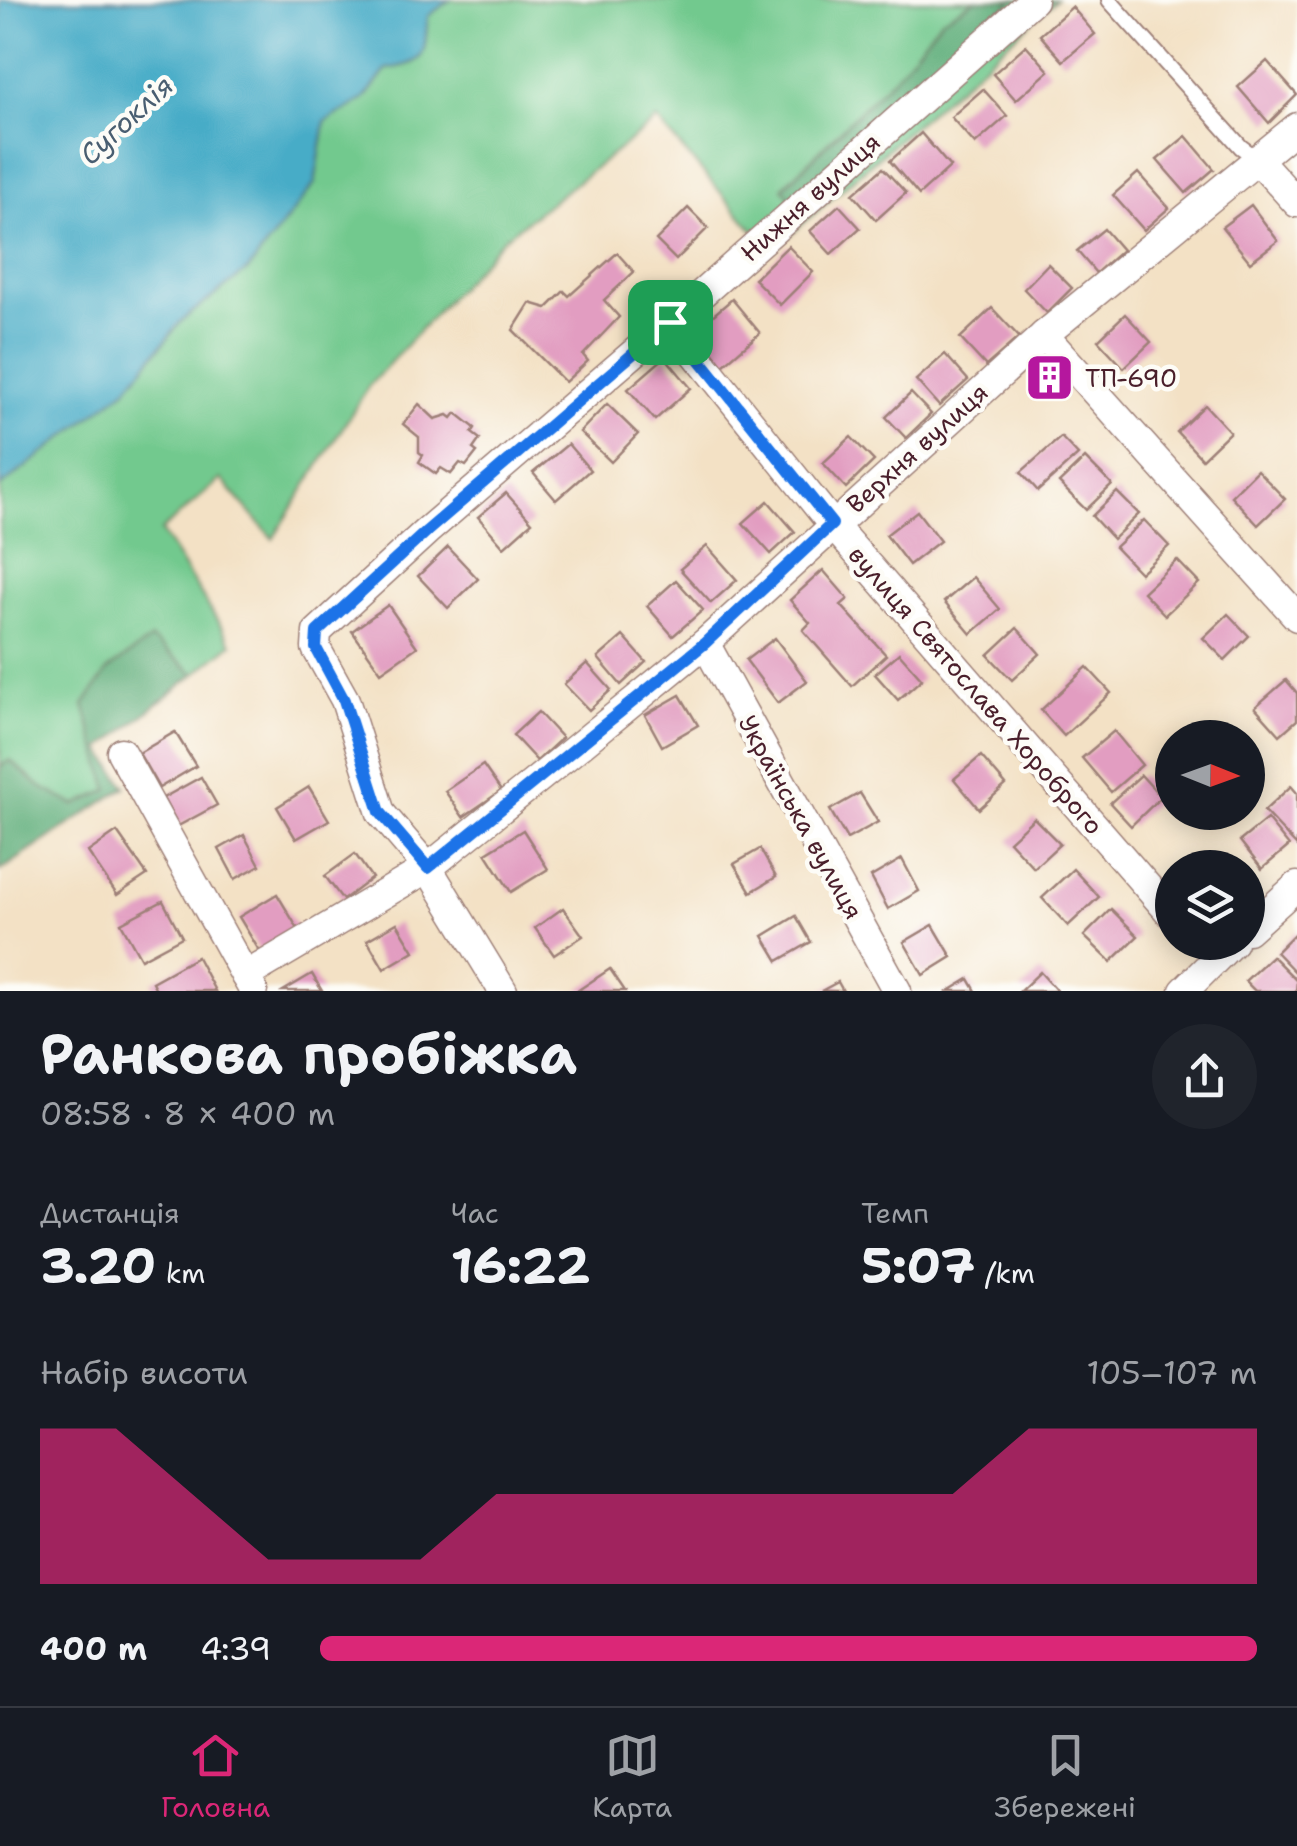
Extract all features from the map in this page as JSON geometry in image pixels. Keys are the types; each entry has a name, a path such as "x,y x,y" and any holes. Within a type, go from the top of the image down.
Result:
{"street":[{"name":"Нижня вулиця","path":"428,868 380,812 344,700 316,648 317,632 1033,0"},
{"name":"Верхня вулиця","path":"249,983 428,868 705,643 1044,335 1297,127"},
{"path":"1260,160 1297,203"},
{"name":"вулиця Святослава Хороброго","path":"670,322 832,524 1155,895"},
{"path":"1044,335 1297,617"},
{"name":"Українська вулиця","path":"705,643 897,991"},
{"path":"121,752 249,983"},
{"path":"428,868 504,991"},
{"path":"1265,915 1297,886"},
{"path":"1184,991 1206,960"}],"lane":[{"path":"1109,0 1241,147 1260,160"}],"green space":[{"path":"450,0 975,0 941,20 900,71 783,187 795,205 967,36 1014,0 1056,0 772,251 657,120 503,239 368,387 273,539 221,479 161,531 232,644 195,674 151,639 84,705 110,790 75,805 39,786 10,760 0,767 0,487 127,388 182,320 248,270 315,183 325,122 364,99 387,69 418,60 424,48 428,16"},
{"path":"975,0 1014,0 967,36 795,205 783,188 900,71 941,20"},
{"path":"151,639 195,674 101,749 126,787 0,871 0,767 10,760 39,786 75,805 109,790 84,705 108,670"}],"water":[{"name":"Сугоклія","path":"0,0 450,0 428,16 424,49 418,60 387,69 364,99 325,122 315,183 248,270 182,320 127,388 0,487"}],"building":[{"path":"1072,7 1095,34 1063,61 1040,35"},
{"path":"1026,45 1049,71 1016,100 993,74"},
{"path":"1267,61 1297,95 1269,123 1238,87"},
{"path":"983,89 1007,116 975,144 951,117"},
{"path":"921,133 950,167 919,195 890,161"},
{"path":"1186,136 1214,169 1186,193 1157,160"},
{"path":"883,168 906,193 876,220 853,194"},
{"path":"1138,173 1169,208 1144,230 1113,195"},
{"path":"839,205 860,228 831,254 810,231"},
{"path":"1251,205 1278,241 1250,262 1222,227"},
{"path":"688,208 708,228 676,260 656,240"},
{"path":"1104,229 1122,250 1096,273 1077,251"},
{"path":"788,246 813,272 780,305 754,279"},
{"path":"617,253 634,272 604,300 619,317 583,355 588,361 565,382 513,330 530,303 547,308 564,291 569,296"},
{"path":"1048,264 1072,288 1047,313 1024,289"},
{"path":"732,299 760,333 723,365 695,331"},
{"path":"992,308 1019,337 986,366 960,338"},
{"path":"1125,314 1151,342 1124,368 1098,340"},
{"path":"945,354 968,380 939,406 916,380"},
{"path":"665,357 691,388 655,420 628,389"},
{"name":"ТП-690","path":"1048,369 1058,381 1051,387 1041,375"},
{"path":"911,393 931,414 906,438 886,417"},
{"path":"419,404 435,419 448,415 452,418 456,413 475,428 472,433 480,439 473,449 477,452 466,466 460,463 451,474 441,468 436,474 419,462 423,455 419,452 419,437 403,424"},
{"path":"607,404 638,434 611,462 580,432"},
{"path":"1205,405 1230,432 1202,459 1177,432"},
{"path":"851,437 874,461 846,488 823,463"},
{"path":"1061,437 1078,455 1038,491 1021,472"},
{"path":"568,444 590,470 556,500 533,473"},
{"path":"1085,458 1112,485 1086,510 1059,483"},
{"path":"1257,470 1285,499 1258,525 1231,496"},
{"path":"1117,492 1139,514 1113,539 1092,516"},
{"path":"506,493 532,522 504,547 478,517"},
{"path":"768,501 795,532 771,554 743,523"},
{"path":"917,511 940,541 909,565 886,535"},
{"path":"1144,520 1169,546 1140,573 1115,547"},
{"path":"707,546 737,580 711,603 680,569"},
{"path":"448,547 478,579 448,608 418,576"},
{"path":"1177,560 1199,583 1165,615 1143,592"},
{"path":"823,570 848,599 841,605 886,655 852,686 803,630 810,623 790,600"},
{"path":"973,577 1000,609 971,634 944,602"},
{"path":"676,580 703,610 673,636 647,606"},
{"path":"388,605 417,647 381,672 352,631"},
{"path":"1228,614 1249,636 1225,660 1203,638"},
{"path":"1017,628 1040,654 1012,680 988,655"},
{"path":"623,636 646,662 621,685 598,658"},
{"path":"775,638 807,681 778,703 746,660"},
{"path":"899,653 922,679 898,700 875,674"},
{"path":"587,663 611,690 589,710 564,684"},
{"path":"1087,667 1111,693 1064,736 1041,710"},
{"path":"1286,680 1297,693 1297,720 1280,735 1255,707"},
{"path":"680,695 698,725 662,746 645,715"},
{"path":"538,712 562,738 537,761 513,735"},
{"path":"1114,731 1142,765 1111,792 1082,758"},
{"path":"175,732 196,766 159,788 139,753"},
{"path":"981,756 1006,785 979,809 954,779"},
{"path":"483,765 501,791 463,817 445,791"},
{"path":"1141,775 1155,790 1155,803 1131,826 1110,803"},
{"path":"201,777 217,805 178,826 163,798"},
{"path":"1291,786 1297,793 1297,846 1265,812"},
{"path":"309,787 329,820 296,839 277,807"},
{"path":"860,793 878,822 847,839 830,810"},
{"path":"1034,818 1060,844 1034,868 1009,841"},
{"path":"1265,821 1289,846 1265,866 1265,850 1247,850 1240,841 1254,830 1265,830"},
{"path":"523,830 548,869 511,892 486,853"},
{"path":"117,832 147,875 117,895 88,852"},
{"path":"244,835 260,865 235,879 219,849"},
{"path":"760,849 776,877 751,892 734,864"},
{"path":"355,854 372,878 343,900 325,876"},
{"path":"902,859 919,891 888,909 871,877"},
{"path":"1073,869 1099,897 1068,926 1042,898"},
{"path":"277,894 298,929 260,952 239,917"},
{"path":"163,901 182,937 141,959 121,923"},
{"path":"563,908 583,936 554,955 535,928"},
{"path":"1111,909 1138,936 1111,962 1084,936"},
{"path":"796,916 811,942 778,961 763,936"},
{"path":"397,923 414,951 384,969 367,940"},
{"path":"933,925 952,957 923,975 904,942"},
{"path":"1297,931 1297,974 1276,952"},
{"path":"1272,956 1297,981 1296,991 1255,991 1245,981"},
{"path":"197,957 215,991 157,991 152,982"},
{"path":"610,969 625,991 577,991"},
{"path":"1040,972 1057,991 1020,991"},
{"path":"312,974 322,991 283,991"},
{"path":"969,979 976,991 949,991"},
{"path":"838,982 843,991 821,991"}],"place":[{"name":"ТП-690","path":"1050,378"}],"route":[{"path":"670,322 832,524 705,643 428,868 380,812 344,700 316,648 317,632 427,531 670,322"}]}
